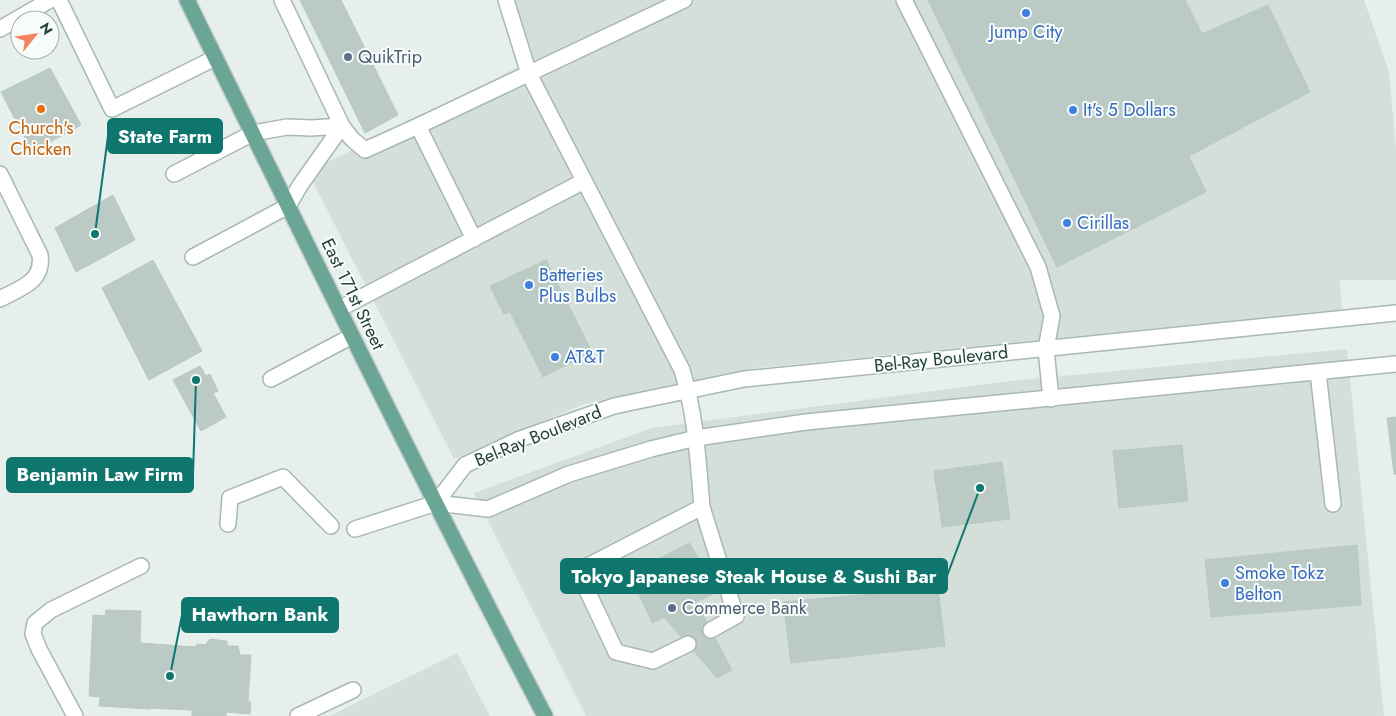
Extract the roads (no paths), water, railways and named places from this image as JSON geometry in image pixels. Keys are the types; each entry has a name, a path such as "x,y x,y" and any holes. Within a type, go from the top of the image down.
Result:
{"main road":[{"name":"East 171st Street","path":"187,0 352,336 545,716"}],"street":[{"path":"0,29 50,0"},
{"path":"59,0 112,109 215,58"},
{"path":"282,0 342,126 352,139 365,150 684,0"},
{"path":"506,0 529,74 682,370 688,390 696,438 702,507 736,616 711,630"},
{"path":"904,0 1038,267 1052,316 1046,349 1051,399"},
{"path":"174,174 253,133 287,127 342,126"},
{"path":"192,257 288,206 301,184 342,126"},
{"path":"418,126 474,239"},
{"path":"0,174 40,255 41,264 34,280 0,299"},
{"path":"339,309 584,181"},
{"name":"Bel-Ray Boulevard","path":"436,502 465,465 520,439 614,406 688,390 744,379 1396,313"},
{"path":"272,379 352,336"},
{"path":"355,529 436,502 488,509 568,474 651,449 696,438 806,422 1396,364"},
{"path":"1318,372 1333,504"},
{"path":"228,524 230,498 283,477 331,526"},
{"path":"688,644 653,660 616,652 578,571 702,507"},
{"path":"75,716 39,648 33,634 35,623 51,610 141,566"},
{"path":"298,716 353,690"}],"tunnel":[{"path":"688,644 711,630"}],"place":[{"name":"Jump City","path":"1026,13"},
{"name":"QuikTrip","path":"348,57"},
{"name":"Church's Chicken","path":"41,109"},
{"name":"It's 5 Dollars","path":"1073,110"},
{"name":"Cirillas","path":"1067,223"},
{"name":"State Farm","path":"95,234"},
{"name":"Batteries Plus Bulbs","path":"529,285"},
{"name":"AT&T","path":"555,357"},
{"name":"Benjamin Law Firm","path":"196,380"},
{"name":"Tokyo Japanese Steak House & Sushi Bar","path":"980,488"},
{"name":"Smoke Tokz Belton","path":"1225,583"},
{"name":"Commerce Bank","path":"672,608"},
{"name":"Hawthorn Bank","path":"170,676"}]}
